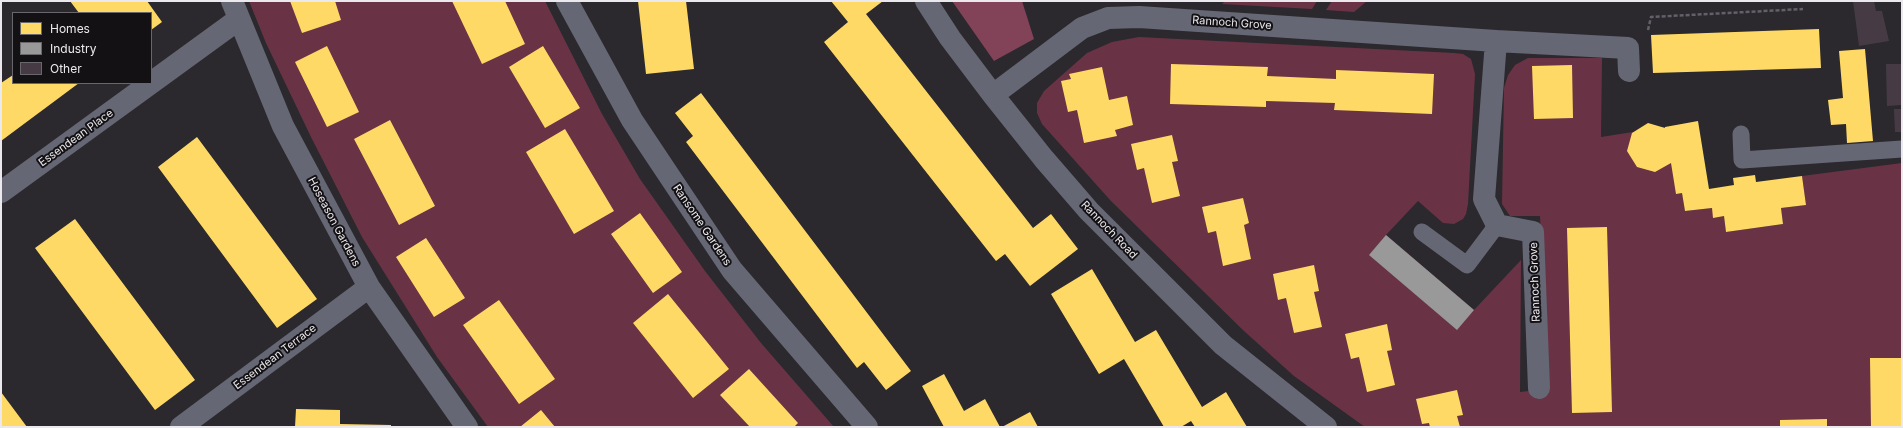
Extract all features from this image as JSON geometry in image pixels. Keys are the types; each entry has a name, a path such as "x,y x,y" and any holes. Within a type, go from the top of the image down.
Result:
{"street":[{"name":"Ransome Gardens","path":"567,1 632,120 732,270 867,427"},
{"name":"Rannoch Road","path":"926,1 950,38 993,96 1044,159 1079,199 1162,285 1224,345 1326,427"},
{"name":"Essendean Place","path":"152,82 235,10"},
{"name":"Hoseason Gardens","path":"235,10 283,126 369,286 466,427"},
{"name":"Rannoch Grove","path":"993,96 1082,28 1108,18 1139,16 1496,41 1628,48"},
{"path":"1496,41 1484,199 1497,225"},
{"path":"1628,48 1629,71"},
{"name":"Essendean Place","path":"1,192 150,84"},
{"name":"Rannoch Grove","path":"1497,225 1533,232 1539,388"},
{"name":"Essendean Terrace","path":"181,427 369,286"}],"lane":[{"path":"1741,134 1742,160 1902,149"},
{"path":"1422,232 1467,265 1497,225"}],"path":[{"path":"1628,48 1646,35 1651,17 1803,9"}],"shaded area":[{"path":"249,1 545,1 602,114 640,179 705,271 761,343 834,427 488,427 437,357 362,237 311,137 266,43"},
{"path":"952,1 1022,1 1034,39 994,61"},
{"path":"1225,1 1317,1 1312,9 1222,4"},
{"path":"1332,1 1367,1 1354,12 1326,10"},
{"path":"1139,37 1454,53 1463,54 1471,59 1475,74 1468,204 1466,214 1463,219 1454,224 1443,223 1418,201 1386,235 1474,310 1521,260 1520,392 1547,389 1540,216 1510,216 1502,204 1504,88 1508,75 1515,65 1528,58 1602,58 1601,137 1665,127 1682,193 1685,211 1712,208 1724,216 1726,232 1783,224 1781,208 1806,205 1802,176 1902,163 1902,427 1365,427 1294,376 1244,331 1111,201 1042,124 1037,113 1037,103 1044,91 1087,53 1112,42"}],"building: Homes":[{"path":"70,1 147,1 162,22 152,29 152,12 78,12"},
{"path":"290,1 335,1 341,20 302,33"},
{"path":"452,1 505,1 525,44 482,64"},
{"path":"638,1 686,1 694,69 646,74"},
{"path":"831,1 883,1 866,14 1033,228 1051,214 1078,249 1030,286 1005,254 996,261 824,42 848,22"},
{"path":"1819,29 1821,68 1653,73 1651,35"},
{"path":"327,46 359,112 327,127 295,62"},
{"path":"543,46 580,108 545,128 509,67"},
{"path":"1865,49 1873,141 1847,143 1846,124 1831,125 1828,100 1843,98 1839,51"},
{"path":"1171,64 1268,67 1267,76 1336,79 1336,70 1434,74 1432,114 1334,110 1335,103 1266,101 1266,107 1170,104"},
{"path":"1572,65 1573,118 1534,119 1532,66"},
{"path":"1102,67 1109,100 1127,96 1133,125 1115,130 1117,136 1084,143 1077,110 1068,112 1061,81 1071,79 1069,74"},
{"path":"12,76 12,84 78,84 1,141 1,83"},
{"path":"701,93 911,371 886,390 864,362 857,368 686,142 693,136 675,113"},
{"path":"390,120 435,206 399,225 354,139"},
{"path":"1698,121 1709,189 1734,185 1733,178 1755,175 1756,182 1802,176 1806,205 1781,208 1783,224 1726,232 1724,216 1713,218 1712,208 1685,211 1682,193 1676,194 1671,163 1655,172 1637,167 1627,151 1632,133 1648,123 1665,128"},
{"path":"565,129 614,211 574,234 526,152"},
{"path":"1172,135 1178,161 1172,162 1180,196 1152,203 1144,168 1137,170 1131,144"},
{"path":"197,137 317,299 277,328 158,167"},
{"path":"1243,198 1249,223 1244,225 1251,259 1223,266 1216,231 1208,233 1202,207"},
{"path":"640,213 682,272 653,293 611,234"},
{"path":"75,219 195,380 155,410 35,248"},
{"path":"1607,227 1612,412 1572,413 1567,228"},
{"path":"426,238 465,298 434,317 396,257"},
{"path":"1314,265 1319,291 1314,292 1322,327 1294,333 1286,298 1278,300 1273,274"},
{"path":"1092,269 1135,342 1156,330 1202,407 1226,392 1247,427 1195,427 1191,421 1181,427 1164,427 1124,359 1099,374 1051,294"},
{"path":"668,294 729,369 693,398 633,323"},
{"path":"499,300 555,379 519,404 463,325"},
{"path":"1387,324 1392,350 1387,351 1395,385 1367,392 1359,357 1351,359 1345,334"},
{"path":"1870,358 1902,358 1902,427 1871,427"},
{"path":"749,369 798,423 794,427 750,427 720,395"},
{"path":"944,374 964,411 985,399 1000,427 944,427 922,386"},
{"path":"1457,390 1463,415 1457,416 1460,427 1430,427 1429,423 1422,424 1416,399"},
{"path":"1,392 27,427 1,427"},
{"path":"296,409 340,410 340,424 391,425 391,427 295,427"},
{"path":"541,410 555,427 520,427"},
{"path":"1030,412 1038,427 1002,427"},
{"path":"1827,419 1827,427 1780,427 1780,420"}],"building: Industry":[{"path":"1386,235 1474,310 1457,330 1369,255"}],"building: Other":[{"path":"1853,1 1874,1 1876,11 1882,11 1889,41 1859,46"},
{"path":"1886,64 1902,64 1902,105 1887,106"},
{"path":"1894,109 1902,109 1902,132 1895,132"}]}
